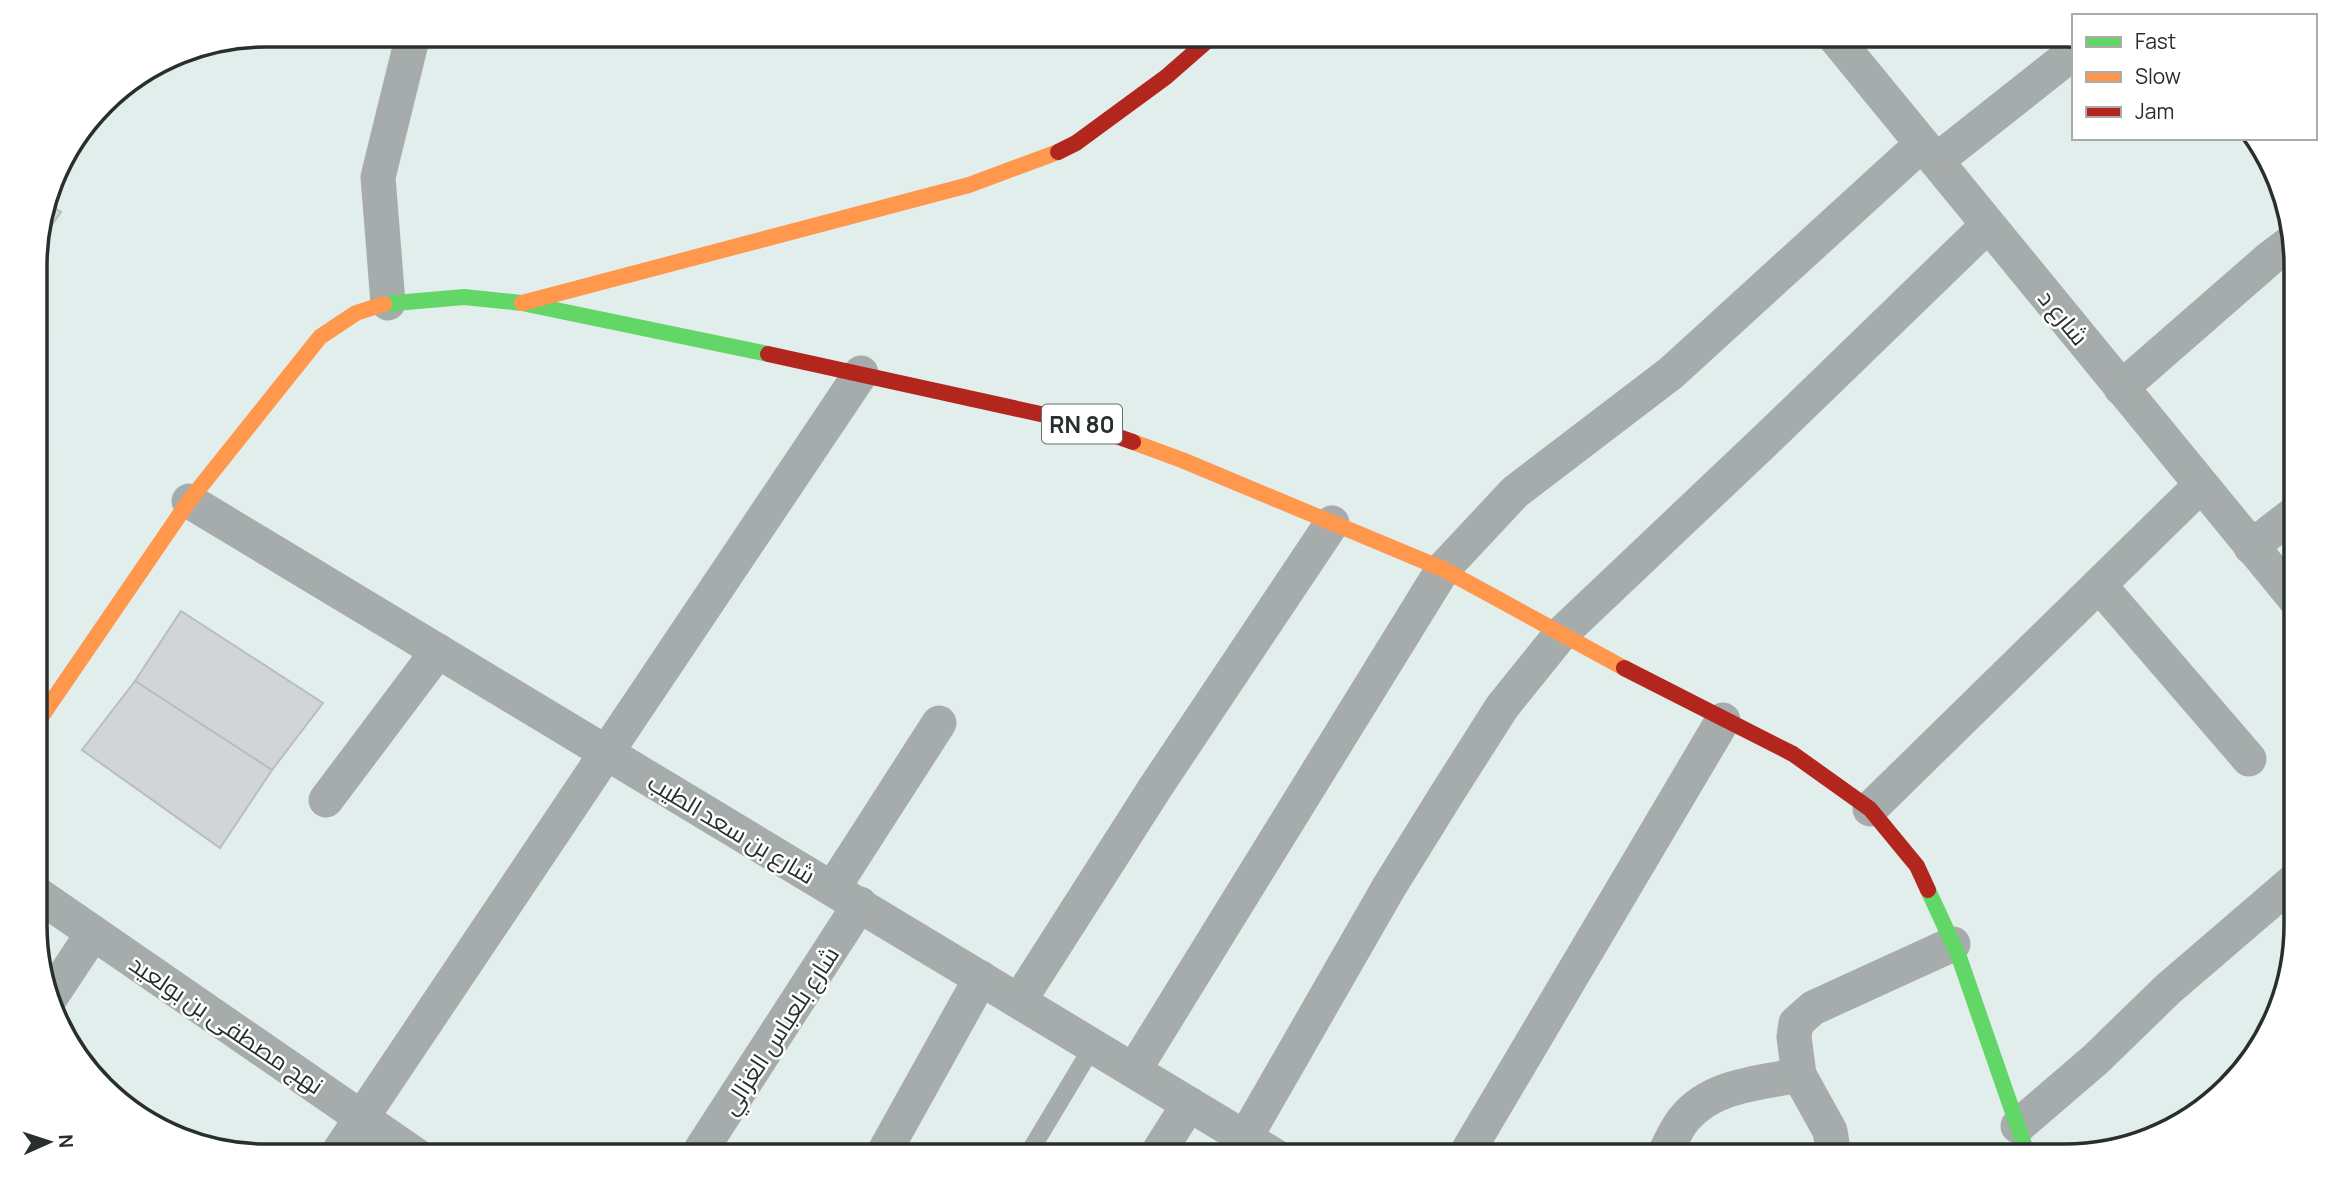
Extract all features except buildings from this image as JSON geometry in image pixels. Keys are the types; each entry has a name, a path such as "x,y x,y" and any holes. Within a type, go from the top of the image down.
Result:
{"main road":[{"path":"522,303 969,185 1044,159 1076,143 1166,77 1200,47"},
{"name":"RN 80","path":"47,708 189,502 320,337 356,313 388,303 464,297 522,303 861,373 1077,422 1182,460 1443,569 1560,635 1793,754 1870,809 1917,866 1953,944 2023,1141"}],"street":[{"path":"388,303 378,177 410,47"},
{"name":"شارع د","path":"1843,47 2284,586"},
{"path":"1134,1070 1443,569 1515,492 1671,373 1929,152 2072,53"},
{"path":"1241,1143 1389,887 1448,792 1502,707 1560,635 1988,225"},
{"path":"2121,388 2283,248"},
{"path":"344,1144 861,373"},
{"path":"1870,809 2201,485"},
{"name":"شارع بن سعد الطيب","path":"189,502 1134,1070 1189,1104 1235,1143"},
{"path":"2251,547 2284,522"},
{"path":"1019,1000 1155,788 1332,523"},
{"path":"2099,585 2249,759"},
{"path":"326,800 438,651"},
{"path":"1472,1143 1723,720"},
{"name":"شارع بلعباس الغزالي","path":"704,1144 846,896 939,723"},
{"path":"2023,1141 2096,1059 2168,989 2284,889"},
{"name":"نهج مصطفى بن بولعيد","path":"47,901 400,1144"},
{"path":"57,987 93,933"},
{"path":"1832,1143 1830,1131 1799,1075 1794,1037 1796,1023 1813,1008 1953,944"},
{"path":"889,1144 981,978"},
{"path":"1670,1143 1684,1118 1706,1100 1723,1091 1799,1075"},
{"path":"1164,1144 1189,1104"}],"lane":[{"path":"1034,1144 1093,1046"}],"traffic: fast":[{"path":"384,304 464,297 522,303 768,354"},
{"path":"1928,890 1959,957 2024,1143"}],"traffic: slow":[{"path":"522,303 969,185 1058,152"},
{"path":"47,708 189,501 320,337 356,313 384,304"},
{"path":"1133,442 1443,569 1624,668"}],"traffic: jam":[{"path":"1058,152 1076,143 1166,77 1200,47"},
{"path":"768,354 1077,422 1133,442"},
{"path":"1624,668 1793,754 1870,809 1917,866 1928,890"}]}
